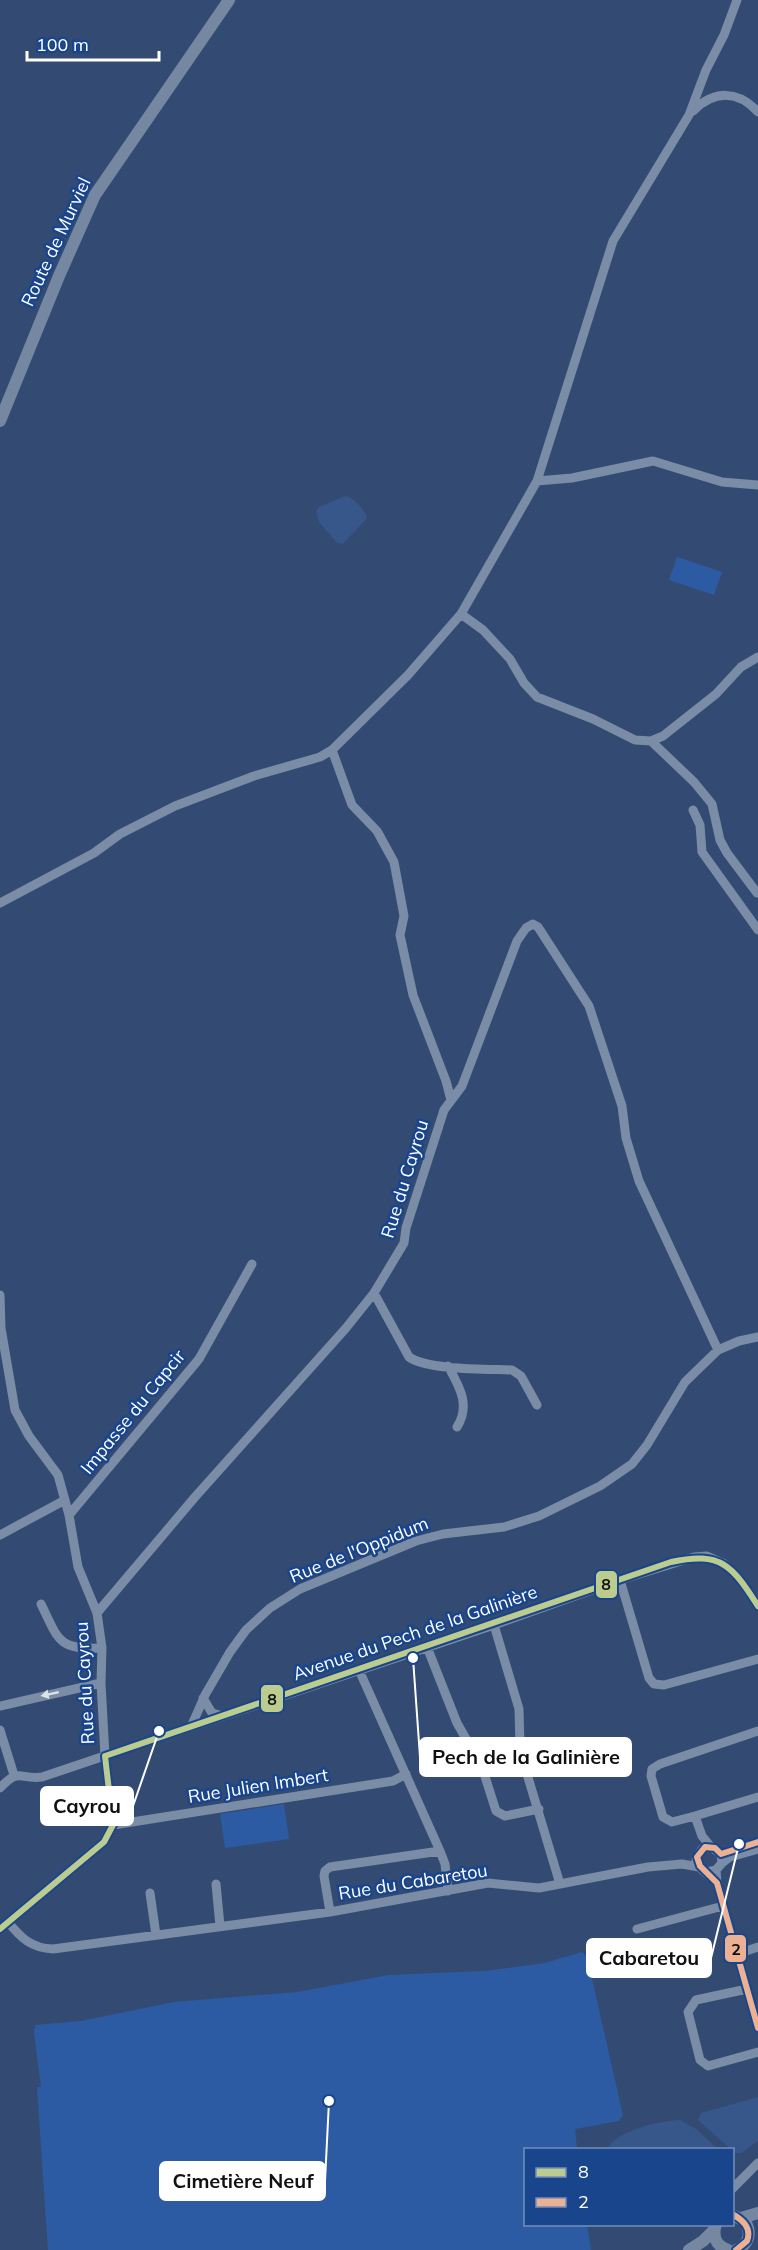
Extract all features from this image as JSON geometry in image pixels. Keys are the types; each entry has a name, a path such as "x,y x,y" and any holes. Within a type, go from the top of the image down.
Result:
{"main road":[{"name":"Route de Murviel","path":"0,422 59,276 95,195 118,158 229,0"},
{"path":"735,2215 758,2213"},
{"path":"699,2250 729,2250 746,2243 754,2228 735,2215"},
{"path":"715,2227 716,2241 729,2250"},
{"path":"689,2250 715,2227"}],"street":[{"path":"0,903 94,853 120,834 175,806 254,776 320,757 332,750 408,675 461,614 537,481 613,241 689,115 706,70 724,35 738,0"},
{"path":"689,115 700,104 714,97 741,97 750,102 758,112"},
{"path":"537,481 572,478 653,461 722,482 758,485"},
{"path":"461,614 483,630 510,659 524,683 537,697 593,719 635,740 651,741 663,736 716,694 741,667 758,657"},
{"path":"651,741 694,782 711,804 720,840 757,893"},
{"path":"332,750 352,805 377,831 394,862 404,916 400,935 413,995 451,1100"},
{"path":"693,810 700,825 702,852 758,930"},
{"name":"Rue du Cayrou","path":"113,1825 105,1756 101,1683 102,1648 97,1613 195,1497 317,1363 374,1293 404,1243 406,1228 444,1110 462,1086 517,941 526,928 533,924 538,927 589,1006 622,1106 626,1138 639,1181 718,1350"},
{"name":"Impasse du Capcir","path":"69,1515 199,1359 252,1264"},
{"path":"374,1293 409,1357 421,1363 512,1370 521,1376 537,1405"},
{"path":"0,1295 1,1328 15,1410 29,1436 58,1475 69,1515 78,1567 97,1613"},
{"path":"718,1350 739,1341 758,1337"},
{"name":"Rue de l'Oppidum","path":"191,1727 203,1698 230,1652 246,1630 270,1608 300,1588 416,1540 443,1534 504,1527 539,1516 600,1486 632,1464 647,1445 685,1382 718,1350"},
{"path":"448,1366 463,1394 461,1421 457,1427"},
{"path":"0,1535 65,1500"},
{"name":"Avenue du Pech de la Galinière","path":"14,1775 42,1777 494,1625 620,1580 694,1557 707,1556 723,1563 738,1577 758,1605"},
{"path":"620,1580 649,1678 654,1684 664,1685 758,1659"},
{"path":"41,1604 57,1638 67,1647 102,1648"},
{"path":"494,1625 519,1709 520,1747 560,1884"},
{"path":"427,1647 457,1723 483,1767 496,1810 505,1816 539,1809"},
{"path":"359,1670 440,1851 445,1864 448,1891"},
{"path":"0,1706 101,1683"},
{"path":"203,1698 212,1713 223,1716"},
{"path":"0,1730 14,1775 0,1788"},
{"path":"758,1731 660,1764 652,1769 651,1776 663,1817 672,1822 758,1797"},
{"name":"Rue Julien Imbert","path":"113,1825 393,1781 406,1774"},
{"path":"695,1816 702,1836 703,1851 713,1865 758,2028"},
{"path":"0,1929 104,1842 113,1825"},
{"path":"713,1865 758,1842"},
{"path":"713,1865 730,1857 758,1849"},
{"path":"330,1912 324,1876 330,1867 440,1851"},
{"path":"703,1851 713,1865"},
{"name":"Rue du Cabaretou","path":"682,1864 703,1851"},
{"name":"Rue du Cabaretou","path":"8,1922 22,1938 37,1947 45,1948 330,1912 488,1883 539,1888 648,1867 682,1864 713,1865"},
{"path":"216,1884 220,1926"},
{"path":"150,1893 156,1935"},
{"path":"638,1929 723,1906"},
{"path":"737,1954 758,1947"},
{"path":"747,1989 696,2000 688,2012 699,2060 708,2066 758,2052"},
{"path":"734,2187 758,2163"}],"shaded area":[{"path":"345,496 358,504 367,518 343,544 337,543 319,522 316,511 319,507"},
{"path":"677,557 722,572 714,595 669,580"},
{"path":"284,1804 289,1839 225,1848 220,1814"},
{"path":"582,1952 587,1957 623,2115 619,2121 575,2129 577,2148 524,2148 524,2226 587,2226 591,2250 48,2250 37,2087 41,2087 35,2025 81,2021 174,2002 297,1992 389,1975 485,1971 545,1963"},
{"path":"758,2097 758,2141 741,2153 735,2153 734,2148 729,2148 698,2120 701,2113"},
{"path":"680,2120 696,2129 717,2148 608,2148 612,2142 629,2132 661,2122"}],"transit line":[{"name":"8","path":"105,1756 671,1562 702,1559 724,1565 741,1581 758,1606"},
{"name":"8","path":"105,1756 113,1825"},
{"name":"8","path":"0,1929 104,1842 113,1825"},
{"name":"2","path":"758,1842 721,1854 715,1848 705,1847 697,1857 700,1866 717,1883 758,2028"},
{"name":"2","path":"734,2215 743,2222 748,2232 747,2241 736,2250"}],"place":[{"name":"Pech de la Galinière","path":"413,1658"},
{"name":"Cayrou","path":"159,1731"},
{"name":"Cabaretou","path":"739,1844"},
{"name":"Cimetière Neuf","path":"329,2101"}]}
